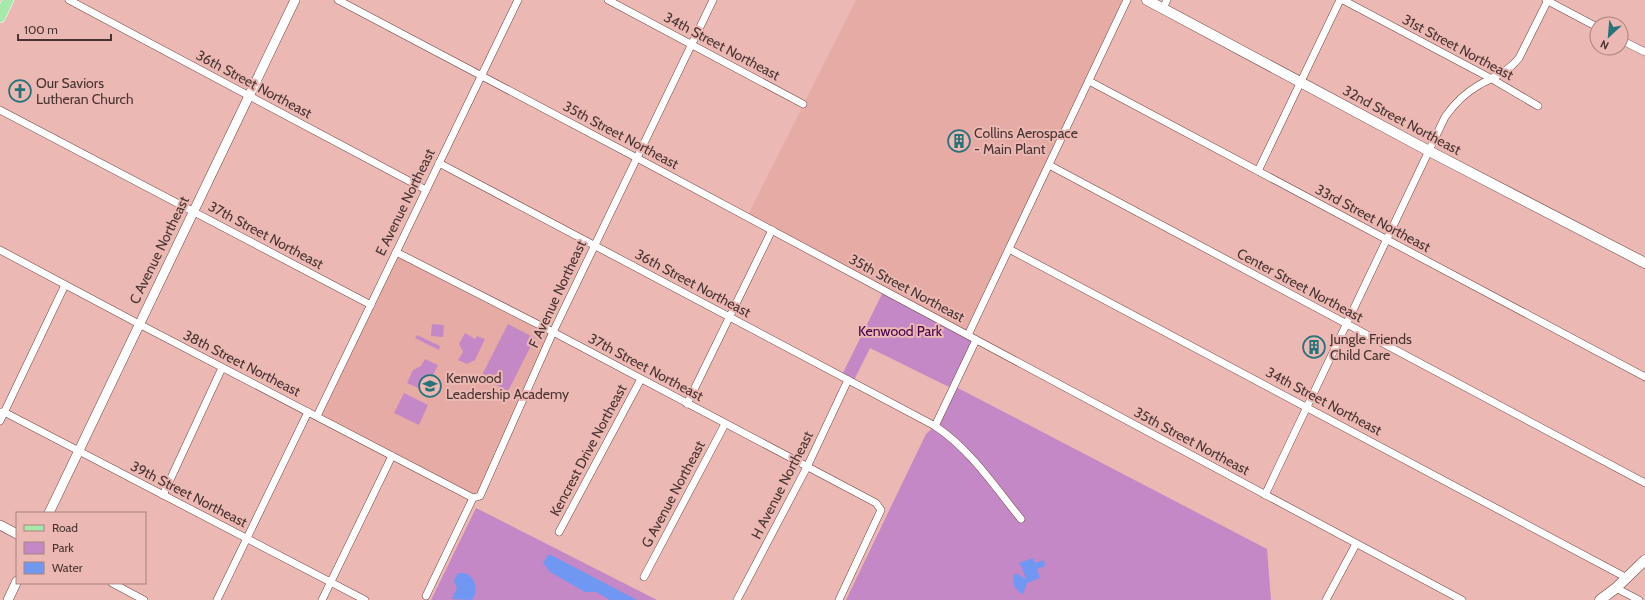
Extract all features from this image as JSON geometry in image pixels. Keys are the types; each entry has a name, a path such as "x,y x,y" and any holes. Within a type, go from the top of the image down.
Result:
{"main road":[{"path":"0,16 8,0"},
{"name":"32nd Street Northeast","path":"1147,0 1165,4 1429,151 1645,264"},
{"path":"1600,600 1616,588 1645,560"}],"street":[{"name":"36th Street Northeast","path":"69,0 426,190"},
{"name":"C Avenue Northeast","path":"49,512 295,0"},
{"name":"35th Street Northeast","path":"338,0 772,230 1462,600"},
{"name":"E Avenue Northeast","path":"317,416 518,0"},
{"name":"34th Street Northeast","path":"608,0 803,104"},
{"name":"F Avenue Northeast","path":"426,596 473,498 480,496 553,332 713,0"},
{"path":"968,335 1127,0"},
{"path":"1258,171 1340,0"},
{"name":"31st Street Northeast","path":"1343,0 1492,79 1538,106"},
{"path":"1265,495 1445,117 1453,105 1469,92 1503,74 1513,66 1519,58 1547,0 1589,23"},
{"path":"1629,44 1645,52"},
{"name":"33rd Street Northeast","path":"1089,81 1645,377"},
{"name":"37th Street Northeast","path":"0,110 371,304"},
{"name":"36th Street Northeast","path":"439,163 936,426 950,436 970,455 1021,519"},
{"name":"Center Street Northeast","path":"1049,164 1347,325 1645,483"},
{"path":"687,404 772,230"},
{"name":"34th Street Northeast","path":"1009,249 1626,578"},
{"name":"38th Street Northeast","path":"0,250 222,368 473,498"},
{"name":"37th Street Northeast","path":"396,252 553,332 876,503 881,510 840,600"},
{"path":"0,421 2,412 65,285"},
{"path":"936,426 976,340"},
{"path":"163,495 222,368"},
{"name":"Kencrest Drive Northeast","path":"559,532 641,379"},
{"name":"H Avenue Northeast","path":"737,600 807,467 848,380"},
{"name":"39th Street Northeast","path":"2,412 365,600"},
{"path":"217,600 308,412"},
{"name":"G Avenue Northeast","path":"644,577 725,424"},
{"path":"322,600 392,456"},
{"path":"0,525 16,533"},
{"path":"1326,600 1356,544"},
{"path":"8,600 16,583"},
{"path":"114,584 144,600"},
{"path":"1616,588 1639,600"}],"shaded area":[{"path":"856,0 1127,0 968,335 747,217"},
{"name":"Kenwood Leadership Academy","path":"396,256 553,332 480,496 473,498 317,416"}],"green space":[{"name":"Kenwood Park","path":"884,290 976,340 954,386 1267,549 1271,600 846,600 926,434 935,426 953,389 870,348 853,382 841,377"},
{"path":"432,324 444,325 443,337 431,336"},
{"path":"508,324 535,338 508,391 481,377"},
{"path":"465,333 475,339 477,336 485,339 475,360 467,364 458,360 463,352 459,344"},
{"path":"417,335 440,346 439,350 415,338"},
{"path":"425,359 438,365 425,391 407,383 413,370 421,366"},
{"path":"404,393 428,405 419,425 394,413"},
{"path":"476,508 657,600 431,600"}],"water":[{"path":"548,555 551,555 637,600 610,600 596,592 585,592 550,572 543,563"},
{"path":"1033,558 1035,563 1044,560 1045,566 1037,569 1040,578 1027,583 1023,594 1015,588 1013,583 1014,576 1015,573 1026,579 1019,563"},
{"path":"460,573 469,575 474,582 475,591 472,600 452,599 457,588 454,581 457,574"}],"place":[{"name":"Our Saviors Lutheran Church","path":"20,91"},
{"name":"Collins Aerospace - Main Plant","path":"959,141"},
{"name":"Jungle Friends Child Care","path":"1314,347"},
{"name":"Kenwood Leadership Academy","path":"430,386"}]}
